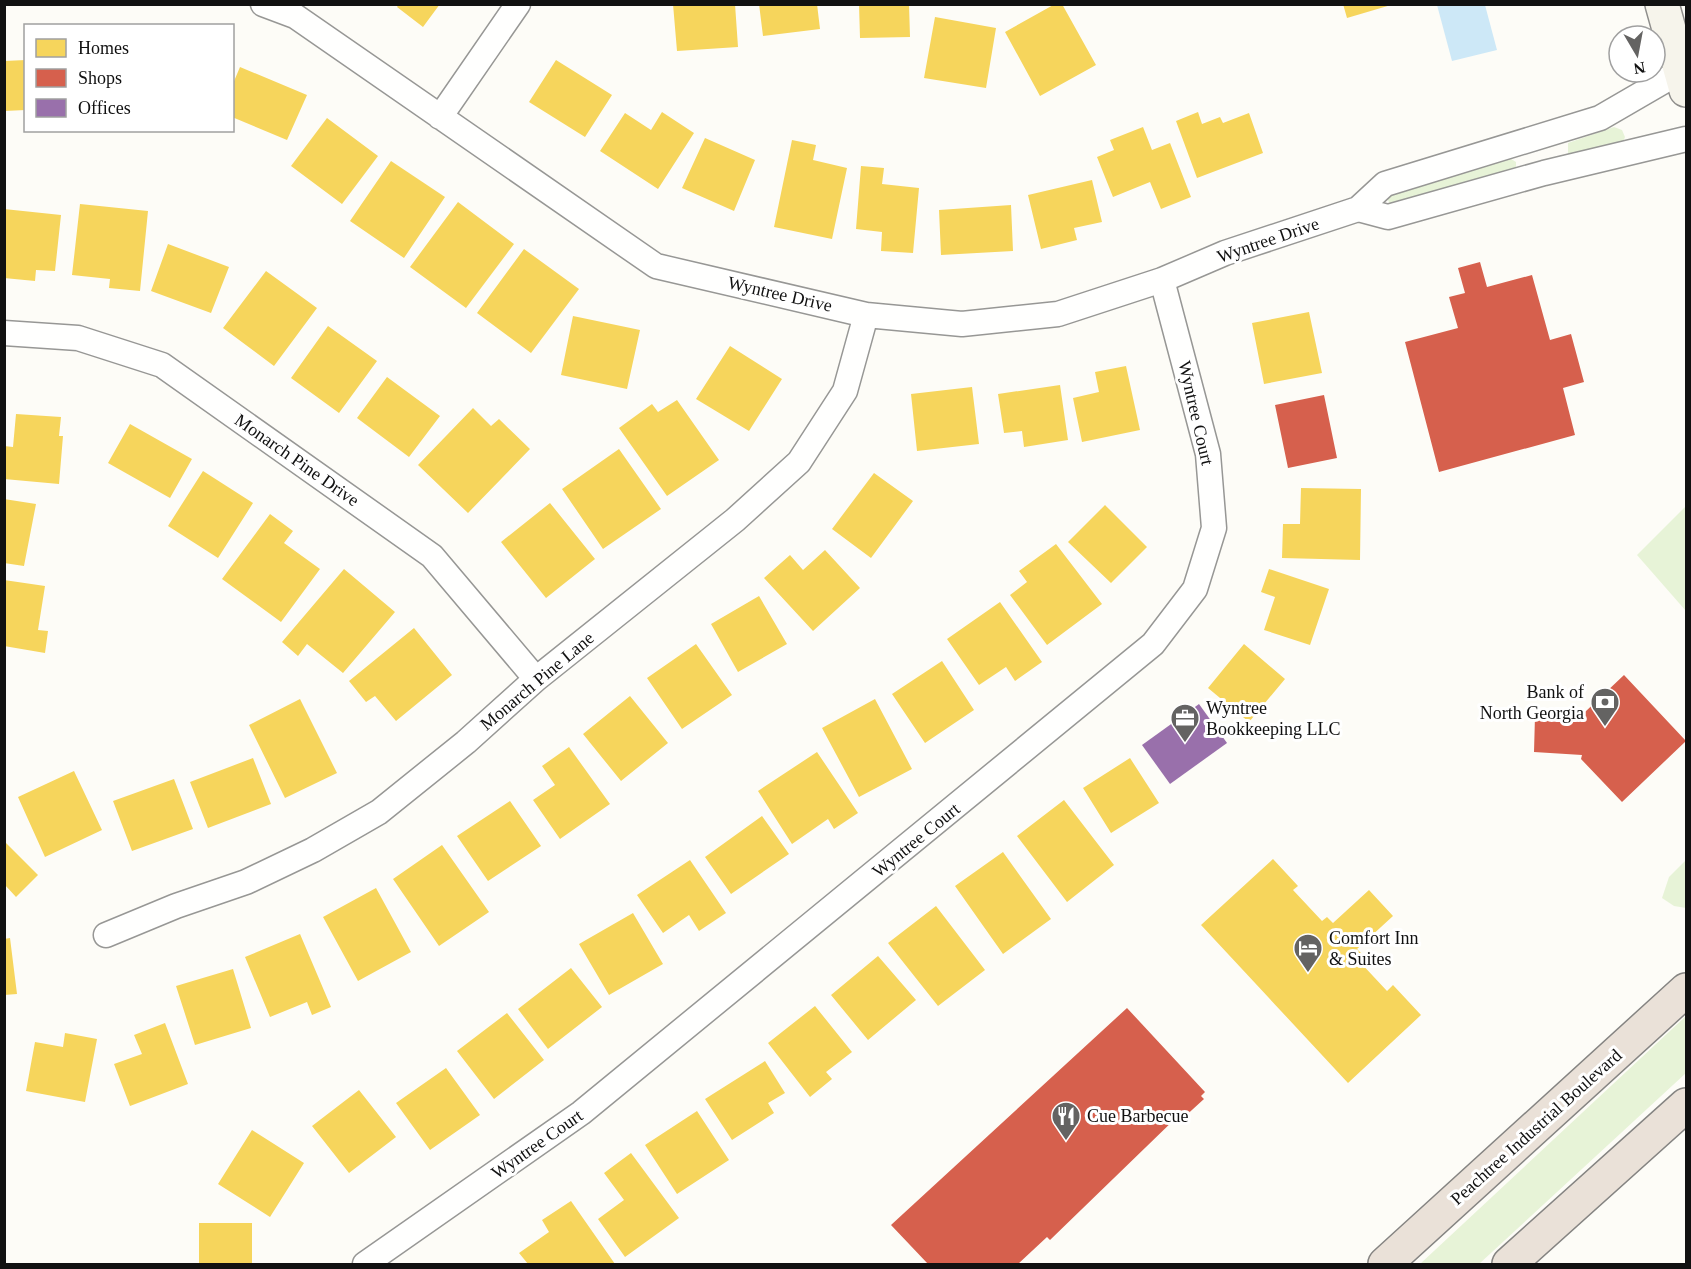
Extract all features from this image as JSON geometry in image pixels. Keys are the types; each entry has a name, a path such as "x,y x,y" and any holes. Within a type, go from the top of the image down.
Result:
{"highway":[{"name":"Peachtree Industrial Boulevard","path":"1385,1264 1686,990"},
{"path":"1509,1264 1686,1105"}],"street":[{"name":"Wyntree Drive","path":"263,4 295,16 656,266 866,315 962,324 1058,314 1162,280 1225,253 1358,209 1384,184 1600,118 1684,81"},
{"path":"440,117 518,4"},
{"path":"1662,4 1684,81"},
{"path":"1358,209 1388,217 1544,173 1686,140"},
{"name":"Wyntree Court","path":"365,1264 581,1113 1153,644 1195,589 1214,528 1208,454 1162,280"},
{"name":"Monarch Pine Lane","path":"106,935 176,906 246,882 313,850 379,812 466,742 536,679 735,520 799,462 845,391 866,315"},
{"name":"Monarch Pine Drive","path":"4,333 78,338 162,365 432,556 536,679"}],"green space":[{"path":"1614,127 1622,130 1625,137 1623,142 1568,155 1568,143"},
{"path":"1508,157 1516,162 1516,170 1391,206 1387,198 1388,193"},
{"path":"1686,506 1686,611 1637,555"},
{"path":"1686,860 1686,908 1674,906 1662,898 1669,877"},
{"path":"1686,1016 1686,1073 1479,1264 1420,1264"}],"water":[{"path":"1437,5 1485,5 1497,50 1452,61"}],"building: Homes":[{"path":"399,4 440,4 423,27 397,7"},
{"path":"673,4 735,4 738,47 677,51"},
{"path":"759,4 817,4 820,29 763,36"},
{"path":"859,4 909,4 910,37 860,38"},
{"path":"1055,4 1062,4 1096,65 1040,96 1005,32"},
{"path":"1343,4 1391,4 1391,5 1347,18"},
{"path":"935,17 996,28 986,88 924,78"},
{"path":"24,60 24,110 4,111 4,61"},
{"path":"556,60 612,95 585,137 529,102"},
{"path":"240,67 307,95 287,140 234,118 234,81"},
{"path":"662,112 694,133 658,189 600,151 625,113 651,130"},
{"path":"1198,112 1202,124 1220,117 1223,123 1249,113 1263,153 1197,178 1176,121"},
{"path":"327,118 378,156 342,204 291,166"},
{"path":"1143,127 1152,150 1170,143 1191,197 1161,209 1150,182 1113,197 1097,157 1114,150 1110,140"},
{"path":"705,138 755,160 734,211 682,188"},
{"path":"792,140 816,145 813,160 847,168 832,239 774,227"},
{"path":"391,161 445,197 404,258 350,221"},
{"path":"861,166 884,168 882,184 919,188 913,253 881,251 882,232 856,229"},
{"path":"1092,180 1102,222 1074,228 1077,240 1041,249 1028,195"},
{"path":"458,202 514,244 466,308 410,267"},
{"path":"80,204 148,211 140,291 109,288 110,279 72,275"},
{"path":"1011,205 1013,251 941,255 939,210"},
{"path":"4,209 61,215 55,271 36,270 35,281 4,278"},
{"path":"168,244 229,267 211,313 151,291"},
{"path":"524,249 579,289 531,353 477,313"},
{"path":"266,271 317,308 274,366 223,328"},
{"path":"1309,312 1322,373 1264,384 1252,323"},
{"path":"573,316 640,330 627,389 561,375"},
{"path":"328,326 377,361 339,413 291,378"},
{"path":"730,346 782,379 749,431 696,399"},
{"path":"1126,366 1140,430 1082,442 1073,398 1099,392 1095,372"},
{"path":"387,377 440,416 409,457 357,418"},
{"path":"1060,385 1068,440 1024,447 1022,431 1004,433 998,394"},
{"path":"972,387 979,444 917,451 911,394"},
{"path":"677,400 719,460 667,496 619,428 652,404 658,412"},
{"path":"473,408 491,426 499,419 530,449 468,513 418,465"},
{"path":"16,414 61,417 59,436 63,436 59,484 4,479 4,446 13,447"},
{"path":"130,424 192,459 170,498 108,463"},
{"path":"619,449 661,509 603,549 562,489"},
{"path":"203,471 253,503 218,558 168,526"},
{"path":"874,473 913,501 871,558 832,529"},
{"path":"1301,488 1361,489 1360,560 1282,558 1283,524 1300,524"},
{"path":"4,499 36,504 24,566 4,563"},
{"path":"550,503 595,559 546,598 501,542"},
{"path":"1105,505 1147,547 1111,583 1068,542"},
{"path":"270,514 293,531 284,543 320,569 281,622 222,579"},
{"path":"1056,544 1102,604 1047,645 1010,595 1027,582 1019,571"},
{"path":"825,550 860,588 813,631 764,578 790,555 803,570"},
{"path":"344,569 395,612 343,673 307,644 298,656 282,642"},
{"path":"1269,569 1329,589 1310,645 1264,630 1275,597 1261,592"},
{"path":"4,580 45,586 38,630 48,631 45,653 4,646"},
{"path":"759,596 787,644 738,672 711,624"},
{"path":"1000,602 1042,662 1015,681 1006,667 979,685 947,639"},
{"path":"414,628 452,675 396,721 375,696 366,702 349,681"},
{"path":"696,644 732,695 682,729 647,678"},
{"path":"1244,644 1285,679 1249,722 1208,688"},
{"path":"942,661 974,710 925,743 892,694"},
{"path":"630,696 668,743 621,781 583,734"},
{"path":"300,699 337,773 285,798 249,725"},
{"path":"875,699 912,769 859,797 822,728"},
{"path":"569,747 610,804 560,839 533,800 555,785 542,766"},
{"path":"817,752 858,813 834,829 828,819 792,844 758,791"},
{"path":"253,758 271,804 208,828 190,782"},
{"path":"1130,758 1159,803 1111,833 1083,788"},
{"path":"74,771 102,830 45,857 18,797"},
{"path":"174,779 193,829 132,851 113,801"},
{"path":"1064,800 1114,865 1067,902 1017,836"},
{"path":"510,801 541,846 488,881 457,836"},
{"path":"762,816 789,854 731,894 705,857"},
{"path":"5,842 38,875 16,897 5,885"},
{"path":"442,845 489,912 439,946 393,879"},
{"path":"1003,852 1051,919 1003,954 955,886"},
{"name":"Comfort Inn & Suites","path":"1273,859 1298,886 1293,890 1322,921 1327,917 1333,923 1369,890 1393,916 1357,949 1364,956 1359,961 1387,991 1393,985 1421,1015 1348,1083 1201,925"},
{"path":"690,860 726,913 699,931 689,915 663,933 637,895"},
{"path":"376,888 411,952 358,981 323,917"},
{"path":"936,906 985,970 938,1006 888,943"},
{"path":"633,913 663,964 609,995 579,944"},
{"path":"300,934 331,1007 312,1015 307,1002 270,1017 245,957"},
{"path":"10,938 17,994 4,995 4,939"},
{"path":"878,956 916,1000 868,1040 831,995"},
{"path":"571,968 602,1007 548,1049 518,1009"},
{"path":"233,969 251,1028 195,1045 176,986"},
{"path":"815,1006 852,1052 826,1072 832,1079 810,1097 768,1043"},
{"path":"507,1013 544,1060 494,1099 457,1051"},
{"path":"165,1023 188,1084 130,1106 114,1064 142,1054 134,1035"},
{"path":"65,1033 97,1039 85,1102 26,1091 35,1042 63,1047"},
{"path":"765,1061 785,1093 768,1103 774,1113 732,1140 705,1099"},
{"path":"446,1068 480,1115 430,1150 396,1103"},
{"path":"359,1090 396,1137 349,1173 312,1126"},
{"path":"697,1111 729,1160 677,1194 645,1145"},
{"path":"252,1130 304,1163 270,1217 218,1184"},
{"path":"631,1153 679,1218 625,1257 598,1219 624,1200 604,1173"},
{"path":"571,1201 615,1264 528,1264 519,1253 549,1232 542,1220"},
{"path":"199,1223 252,1223 252,1264 199,1264"}],"building: Shops":[{"path":"1480,262 1487,287 1532,275 1550,340 1571,334 1584,382 1563,388 1575,435 1439,472 1405,342 1458,328 1449,297 1465,293 1458,268"},
{"path":"1324,395 1337,458 1288,468 1275,405"},
{"name":"Bank of North Georgia","path":"1624,675 1686,741 1622,802 1581,759 1582,755 1534,752 1535,716 1585,717 1585,712"},
{"name":"Cue Barbecue","path":"1127,1008 1205,1092 1201,1096 1204,1099 1181,1120 1178,1116 1050,1240 1047,1237 1018,1264 928,1264 891,1225"}],"building: Offices":[{"name":"Wyntree Bookkeeping LLC","path":"1199,704 1227,743 1170,784 1142,745"}],"place":[{"name":"Bank of North Georgia","path":"1605,728"},
{"name":"Wyntree Bookkeeping LLC","path":"1185,744"},
{"name":"Comfort Inn & Suites","path":"1308,974"},
{"name":"Cue Barbecue","path":"1066,1142"}]}
